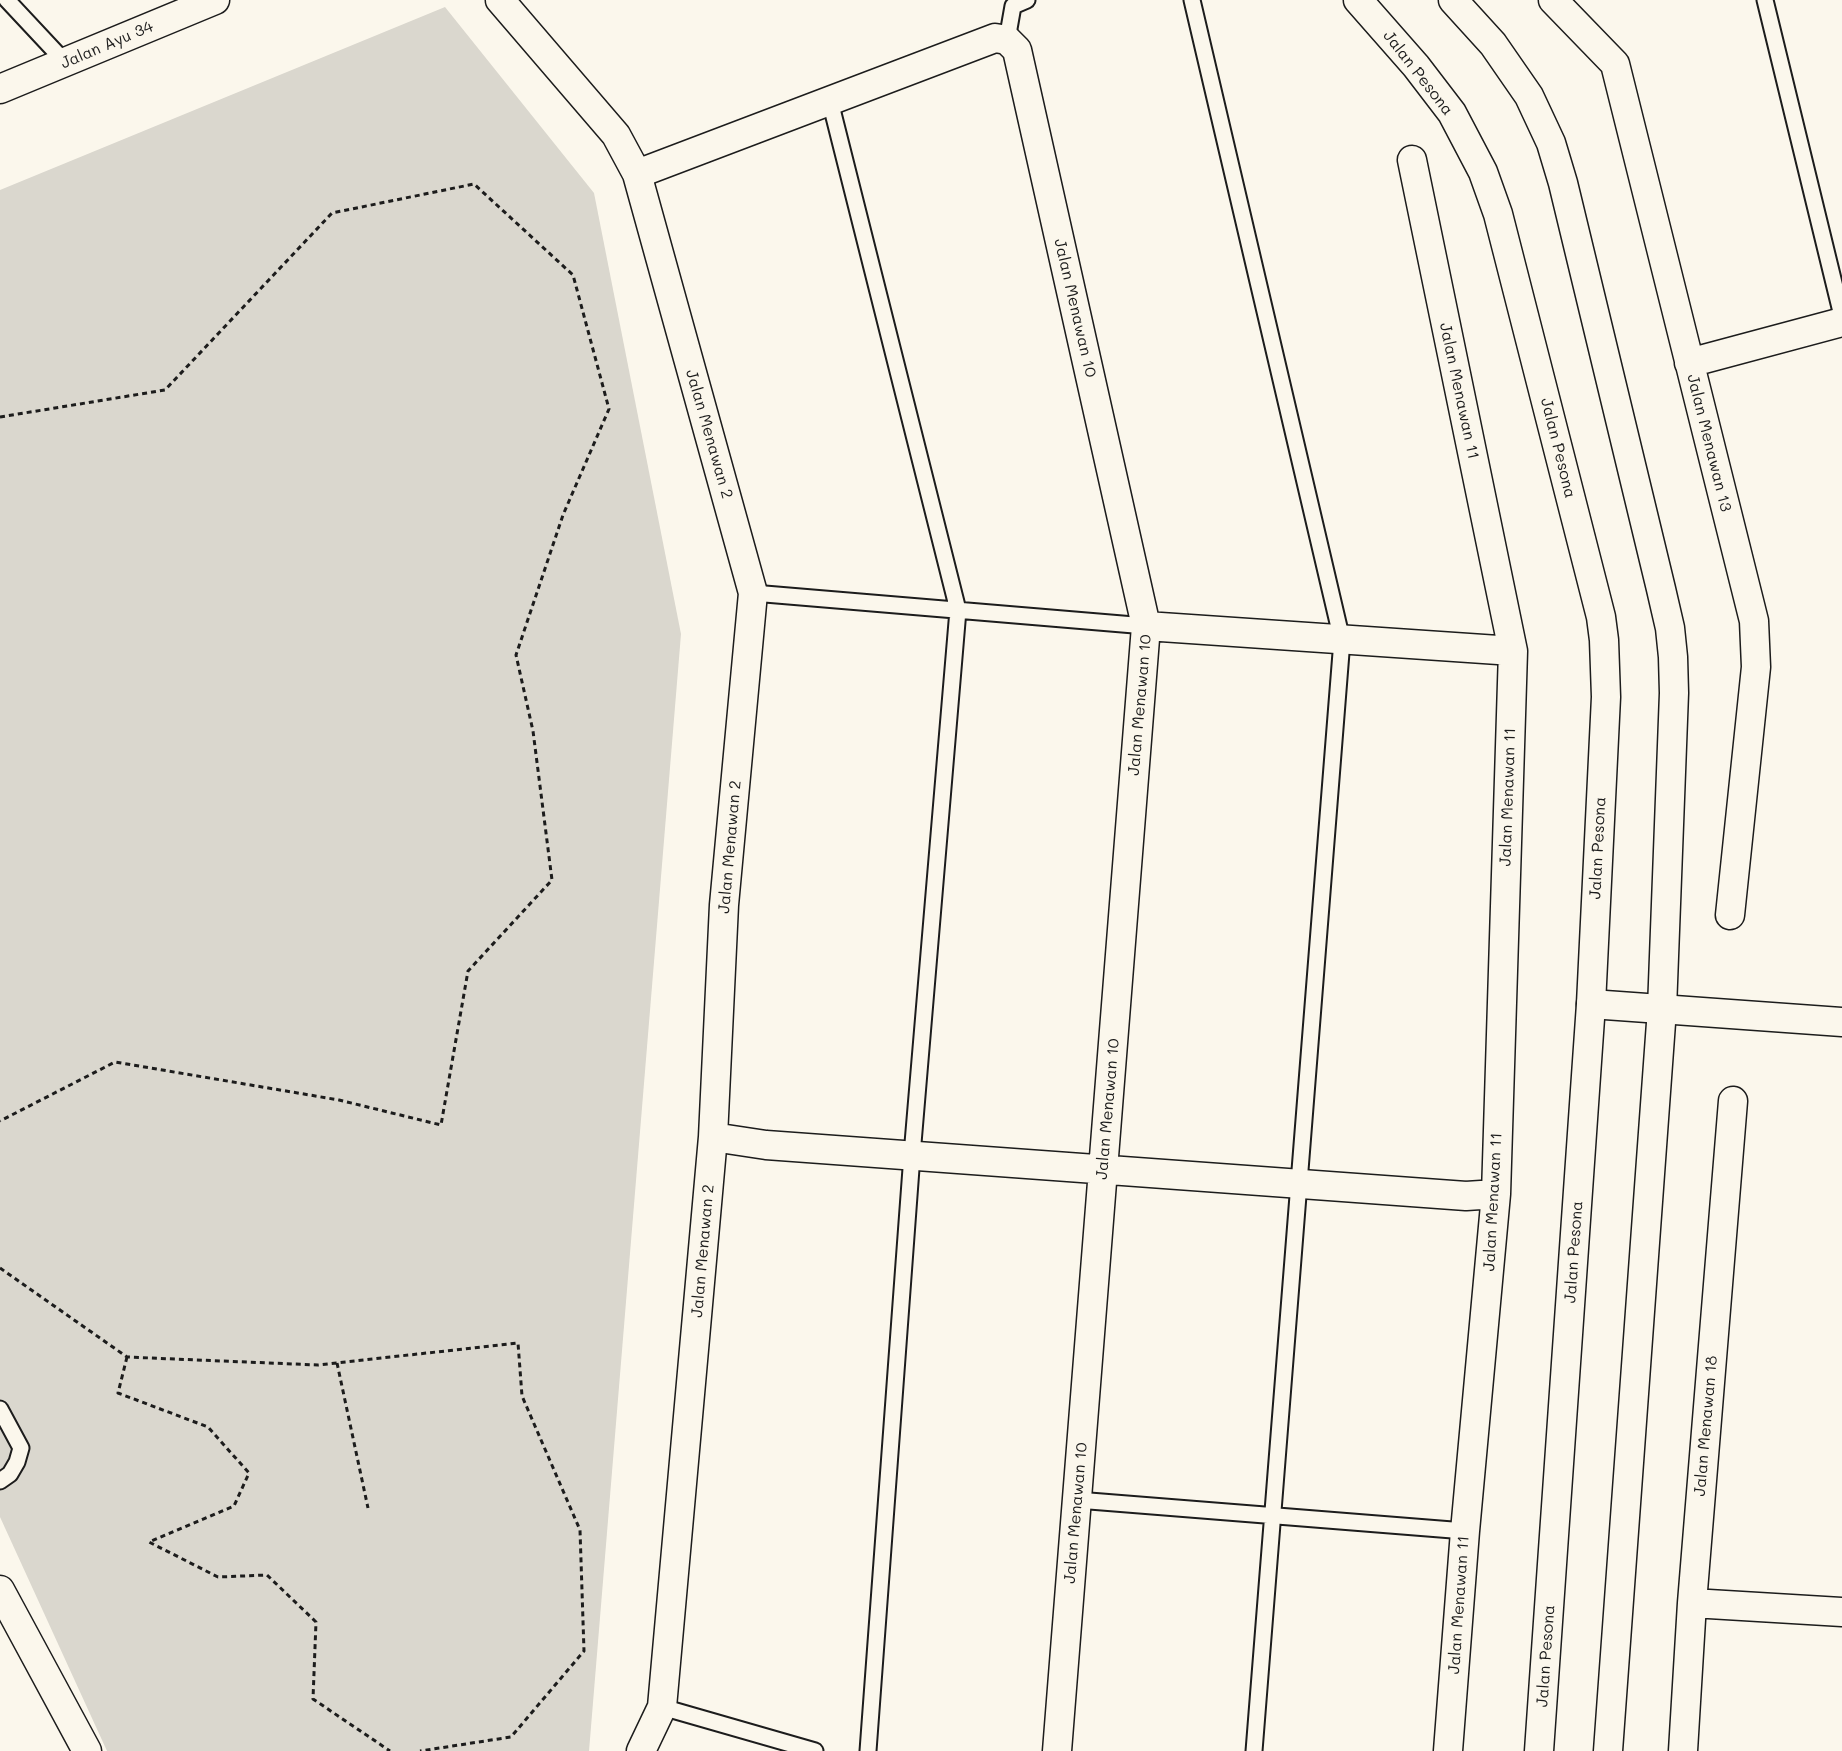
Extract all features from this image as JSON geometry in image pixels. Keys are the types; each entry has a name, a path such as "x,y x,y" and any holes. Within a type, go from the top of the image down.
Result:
{"street":[{"name":"Jalan Ayu 34","path":"0,89 214,0"},
{"name":"Jalan Menawan 2","path":"500,0 616,135 637,174 753,592 724,905 713,1137 662,1707 641,1751"},
{"name":"Jalan Pesona","path":"1358,0 1416,66 1452,113 1483,172 1498,214 1601,617 1606,697 1591,1004 1539,1751"},
{"path":"1454,0 1493,44 1529,96 1551,143 1563,183 1670,628 1674,693 1662,1009 1608,1751"},
{"name":"Jalan Menawan 13","path":"1553,0 1615,64 1748,595 1756,644 1756,667 1730,915"},
{"path":"637,174 995,38 1008,40"},
{"name":"Jalan Menawan 10","path":"1008,40 1017,50 1146,626 1057,1751"},
{"name":"Jalan Menawan 11","path":"1412,160 1513,651 1496,1194 1465,1531 1448,1751"},
{"path":"1689,363 1842,322"},
{"path":"1146,626 1513,651"},
{"path":"1591,1004 1842,1022"},
{"name":"Jalan Menawan 18","path":"1682,1751 1692,1603 1733,1101"},
{"path":"713,1137 766,1145 1104,1170 1466,1196 1496,1194"},
{"path":"0,1590 87,1751"},
{"path":"1692,1603 1842,1612"}],"lane":[{"path":"7,0 65,62"},
{"path":"1008,40 1013,6 1027,0"},
{"path":"1192,0 1342,640 1254,1751"},
{"path":"1765,0 1842,316"},
{"path":"830,101 958,610 912,1155 868,1751"},
{"path":"753,592 1146,626"},
{"path":"0,1409 20,1448 10,1474 0,1481"},
{"path":"1077,1500 1465,1531"},
{"path":"662,1707 816,1751"}],"path":[{"path":"0,417 165,390 332,213 474,184 573,275 609,408 563,515 516,655 533,731 552,880 468,970 441,1125 339,1100 115,1062 0,1121"},
{"path":"0,1268 127,1357 318,1365 518,1343 522,1396 580,1530 584,1651 511,1737 420,1751"},
{"path":"127,1357 118,1393 208,1427 249,1473 234,1506 149,1542 218,1577 267,1575 316,1622 313,1699 390,1751"},
{"path":"337,1363 368,1508"}],"shaded area":[{"path":"445,7 594,193 681,634 589,1751 107,1751 0,1517 0,190"}]}
